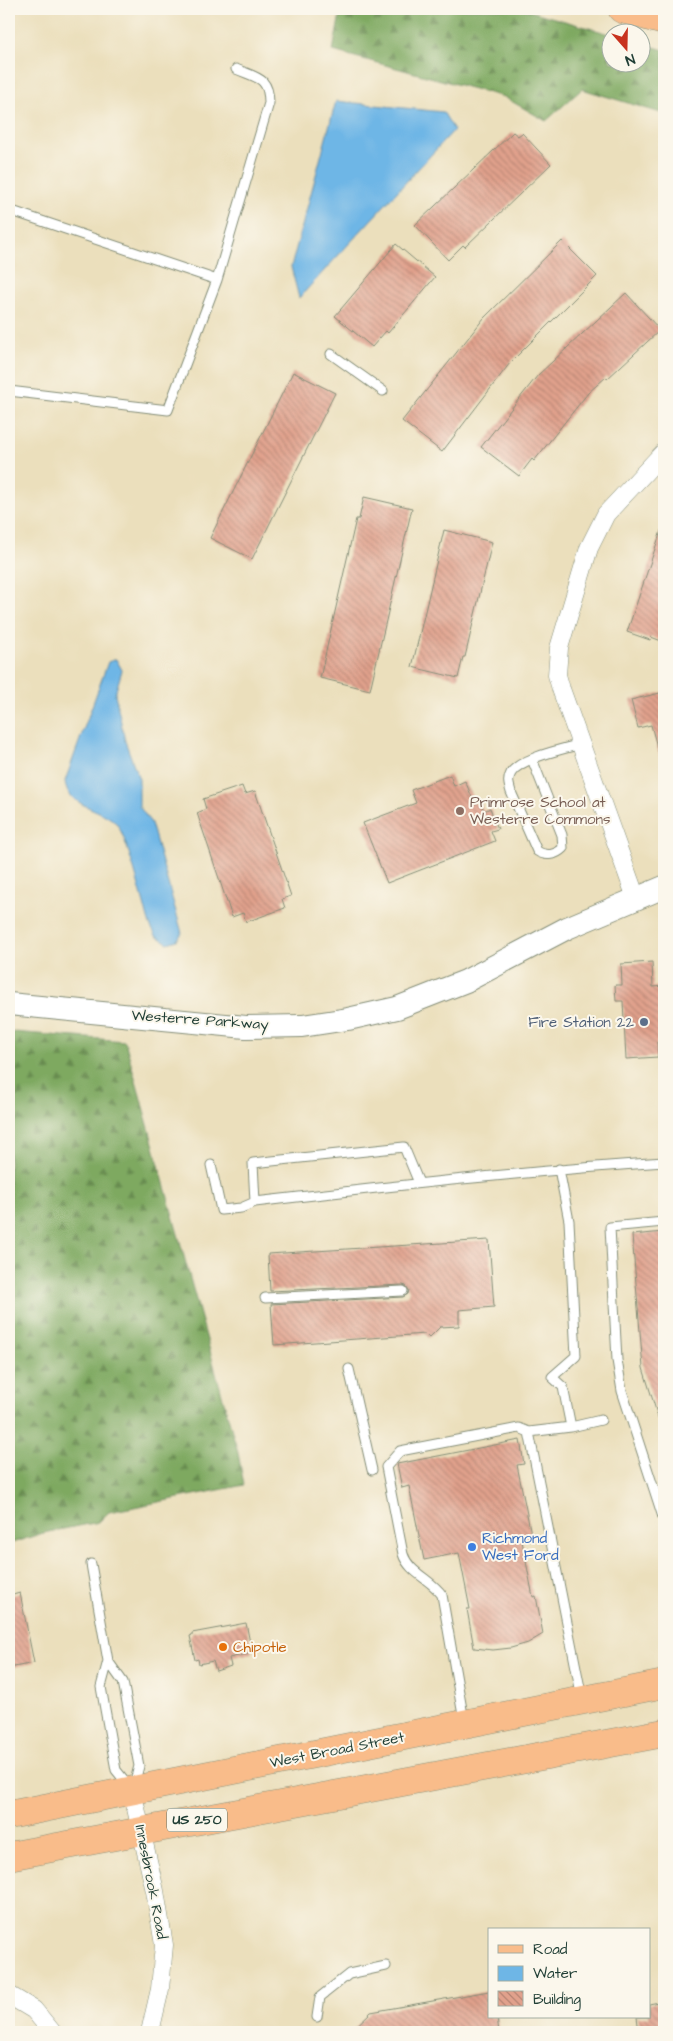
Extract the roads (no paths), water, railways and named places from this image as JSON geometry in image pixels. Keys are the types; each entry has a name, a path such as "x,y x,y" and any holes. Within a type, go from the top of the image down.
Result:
{"main road":[{"path":"622,9 664,21"},
{"name":"West Broad Street","path":"9,1815 664,1684"},
{"name":"US 250","path":"9,1856 664,1733"}],"street":[{"path":"636,898 557,675 559,648 589,548 606,514 664,452"},
{"name":"Westerre Parkway","path":"9,1004 246,1026 302,1026 348,1019 397,1008 466,981 568,928 664,886"},
{"name":"Innesbrook Road","path":"132,1791 162,1928 164,1945 160,1988 150,2032"},
{"path":"9,1995 34,2010 52,2032"}],"lane":[{"path":"9,391 168,410 218,280 269,103 269,89 262,80 236,69"},
{"path":"9,210 218,280"},
{"path":"331,354 383,391"},
{"path":"532,759 562,835 563,848 553,854 546,855 538,851 508,783 514,770 532,759 581,744"},
{"path":"255,1202 254,1162 404,1147 420,1183"},
{"path":"211,1165 221,1210 241,1208 255,1202 420,1183 559,1169 664,1162"},
{"path":"559,1169 569,1221 576,1356 552,1377 563,1387 571,1427"},
{"path":"664,1222 610,1227 617,1360 622,1391 664,1520"},
{"path":"265,1298 403,1291"},
{"path":"349,1369 372,1470"},
{"path":"465,1725 442,1595 437,1588 406,1563 386,1467 400,1451 519,1428 529,1432 571,1427 601,1420"},
{"path":"529,1432 583,1701"},
{"path":"91,1564 108,1661 101,1687 116,1770 132,1791"},
{"path":"108,1661 123,1682 139,1766 132,1791"},
{"path":"317,2017 320,1997 348,1974 386,1966"}],"water":[{"path":"336,101 443,112 454,130 299,298 291,267"},
{"path":"116,659 122,670 115,694 125,741 139,779 139,806 151,823 182,933 177,940 168,943 156,936 150,925 130,855 120,829 116,823 102,813 85,806 72,796 67,790 65,781 108,662"}],"place":[{"name":"Primrose School at Westerre Commons","path":"460,811"},
{"name":"Fire Station 22","path":"644,1022"},
{"name":"Richmond West Ford","path":"472,1547"},
{"name":"Chipotle","path":"223,1647"}]}
